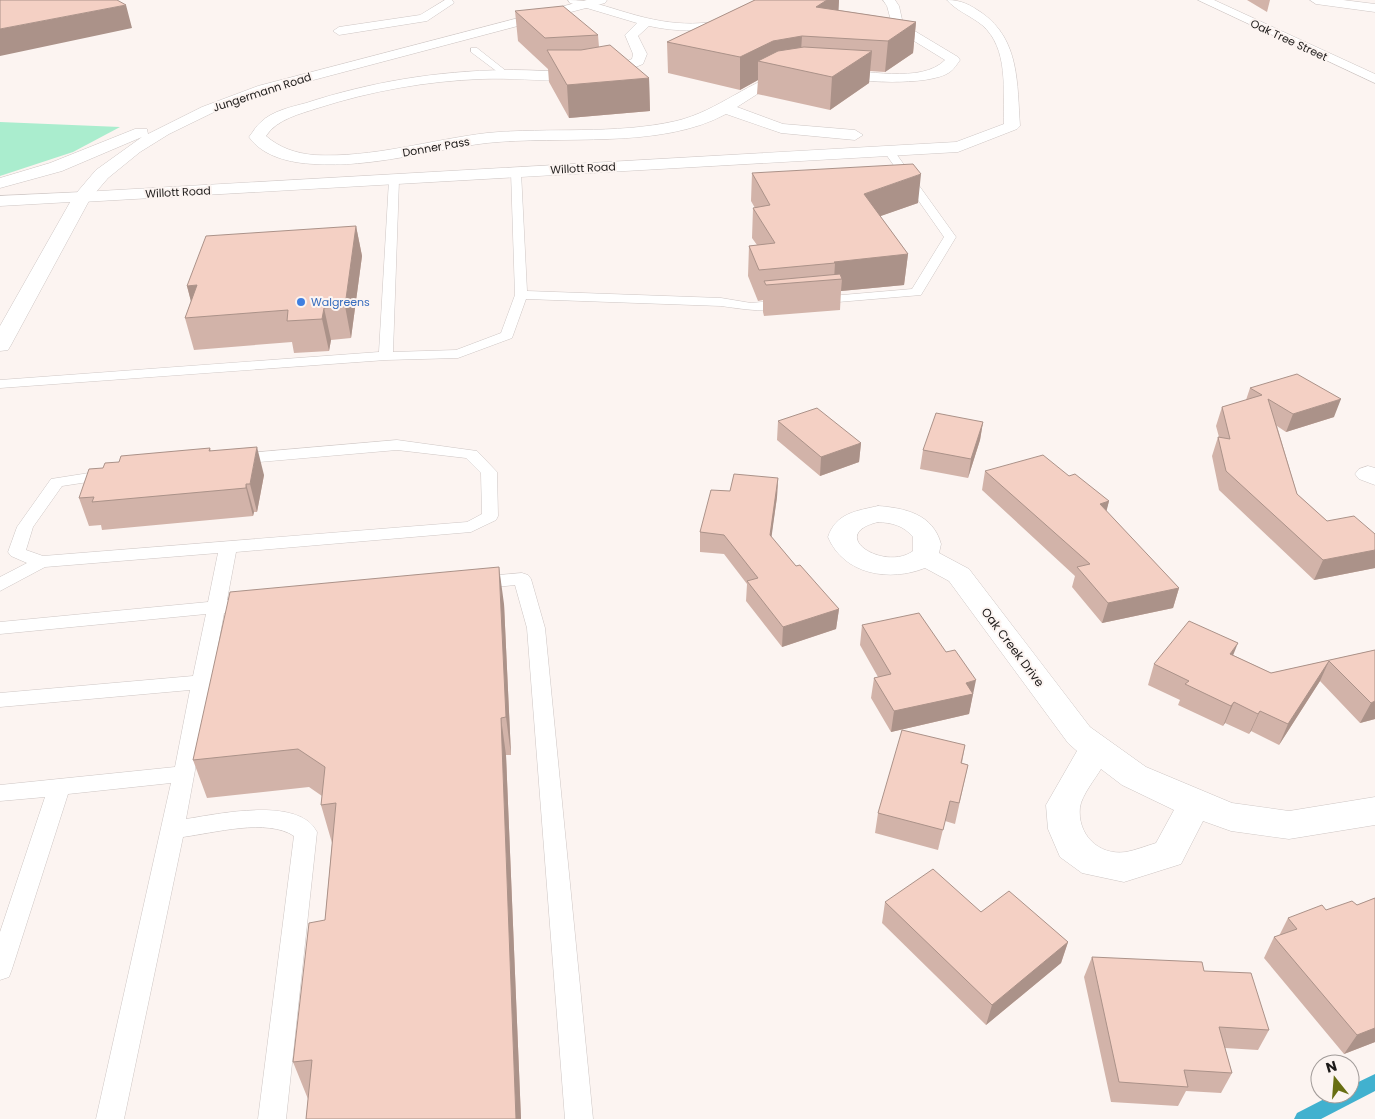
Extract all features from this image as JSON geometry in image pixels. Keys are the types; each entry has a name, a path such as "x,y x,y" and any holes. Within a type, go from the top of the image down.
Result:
{"street":[{"path":"339,31 424,18 452,2 425,0"},
{"name":"Jungermann Road","path":"0,343 82,197 102,174 134,149 162,131 263,89 580,2 601,0"},
{"path":"580,2 620,13 645,24 684,28 732,25 762,12 764,2 762,0"},
{"name":"Donner Pass","path":"645,24 631,35 640,54 638,61 609,74 578,78 506,74 458,76 347,93 275,120 267,124 257,137 271,149 286,156 323,160 362,159 485,138 623,133 703,118 725,108 776,77 815,73 904,78 937,73 950,67 953,60 942,49 908,34 897,25 890,0"},
{"name":"Willott Road","path":"0,201 958,147 1012,126 1008,70 1001,41 986,22 953,0"},
{"name":"Oak Tree Street","path":"1204,0 1375,79"},
{"path":"1316,0 1375,8"},
{"path":"725,108 781,128 855,135"},
{"path":"0,183 56,167 132,135 186,120"},
{"name":"Oak Creek Drive","path":"923,556 959,575 1079,735 1134,776 1195,804 1231,817 1289,825 1375,811"},
{"path":"1096,748 1063,805 1065,829 1073,847 1095,863 1124,867 1168,854 1195,804"}],"lane":[{"path":"474,50 506,74"},
{"path":"521,296 721,302 751,307 916,292 950,237 888,150"},
{"path":"0,384 386,356 458,354 507,335 521,296 516,172"},
{"path":"386,356 394,180"},
{"path":"0,585 41,562 471,527 490,516 489,472 471,454 397,445 220,461"},
{"path":"41,562 17,552 25,527 57,482 124,473"},
{"path":"110,1119 173,830 228,547"},
{"path":"463,584 522,578 536,628 579,1119"},
{"path":"0,628 266,603"},
{"path":"0,700 202,682"},
{"path":"0,793 184,774"},
{"path":"0,969 59,788"},
{"path":"173,830 261,819 286,821 299,826 306,832 272,1119"}],"green space":[{"path":"0,122 120,127 73,152 0,176"}],"building":[{"path":"0,0 117,0 126,5 0,29"},
{"path":"755,0 827,0 816,7 916,22 888,41 802,36 773,41 740,57 667,42"},
{"path":"563,6 598,35 545,38 515,11"},
{"path":"610,45 649,78 567,85 547,50 581,50"},
{"path":"804,47 872,51 832,77 758,61 778,51"},
{"path":"913,164 921,174 864,194 908,254 759,270 749,246 775,243 753,208 770,205 752,173"},
{"path":"356,226 345,306 324,308 322,319 287,321 288,310 185,318 197,285 187,286 206,236"},
{"path":"840,274 842,279 766,285 764,281"},
{"path":"1297,374 1341,399 1293,414 1268,399 1297,494 1327,521 1354,516 1375,534 1375,550 1323,560 1226,471 1218,437 1230,439 1222,407 1262,395 1250,388"},
{"path":"817,408 861,443 821,457 778,421"},
{"path":"936,413 983,422 971,459 923,450"},
{"path":"257,447 250,484 246,484 246,488 92,502 94,497 79,498 89,469 103,468 105,463 119,462 121,456 210,448 209,451"},
{"path":"1043,455 1069,476 1075,474 1109,501 1100,504 1179,588 1108,603 1077,567 1090,564 985,471"},
{"path":"734,474 778,478 770,535 796,566 800,565 839,609 783,627 747,581 758,578 724,535 700,532 711,490 730,491"},
{"path":"499,567 506,717 501,718 516,1119 306,1119 312,1060 293,1062 309,923 325,920 336,803 321,805 325,767 298,749 193,760 230,592"},
{"path":"919,613 946,652 955,650 976,680 966,683 973,694 894,711 874,678 891,674 862,625"},
{"path":"1189,621 1238,643 1230,654 1271,673 1375,650 1375,701 1371,703 1329,661 1288,724 1260,711 1258,714 1234,702 1231,706 1185,684 1189,681 1154,664"},
{"path":"902,730 965,745 961,763 968,765 959,803 950,801 943,830 878,813"},
{"path":"933,869 981,912 1009,891 1068,942 992,1005 885,902"},
{"path":"1375,898 1375,1028 1357,1035 1274,937 1297,929 1288,918 1322,905 1326,910 1352,901 1357,905"},
{"path":"1092,957 1202,962 1204,971 1251,973 1269,1030 1219,1027 1232,1073 1184,1070 1188,1087 1119,1082"}],"waterway":[{"path":"1303,1119 1375,1082"}],"place":[{"name":"Walgreens","path":"301,302"}]}
